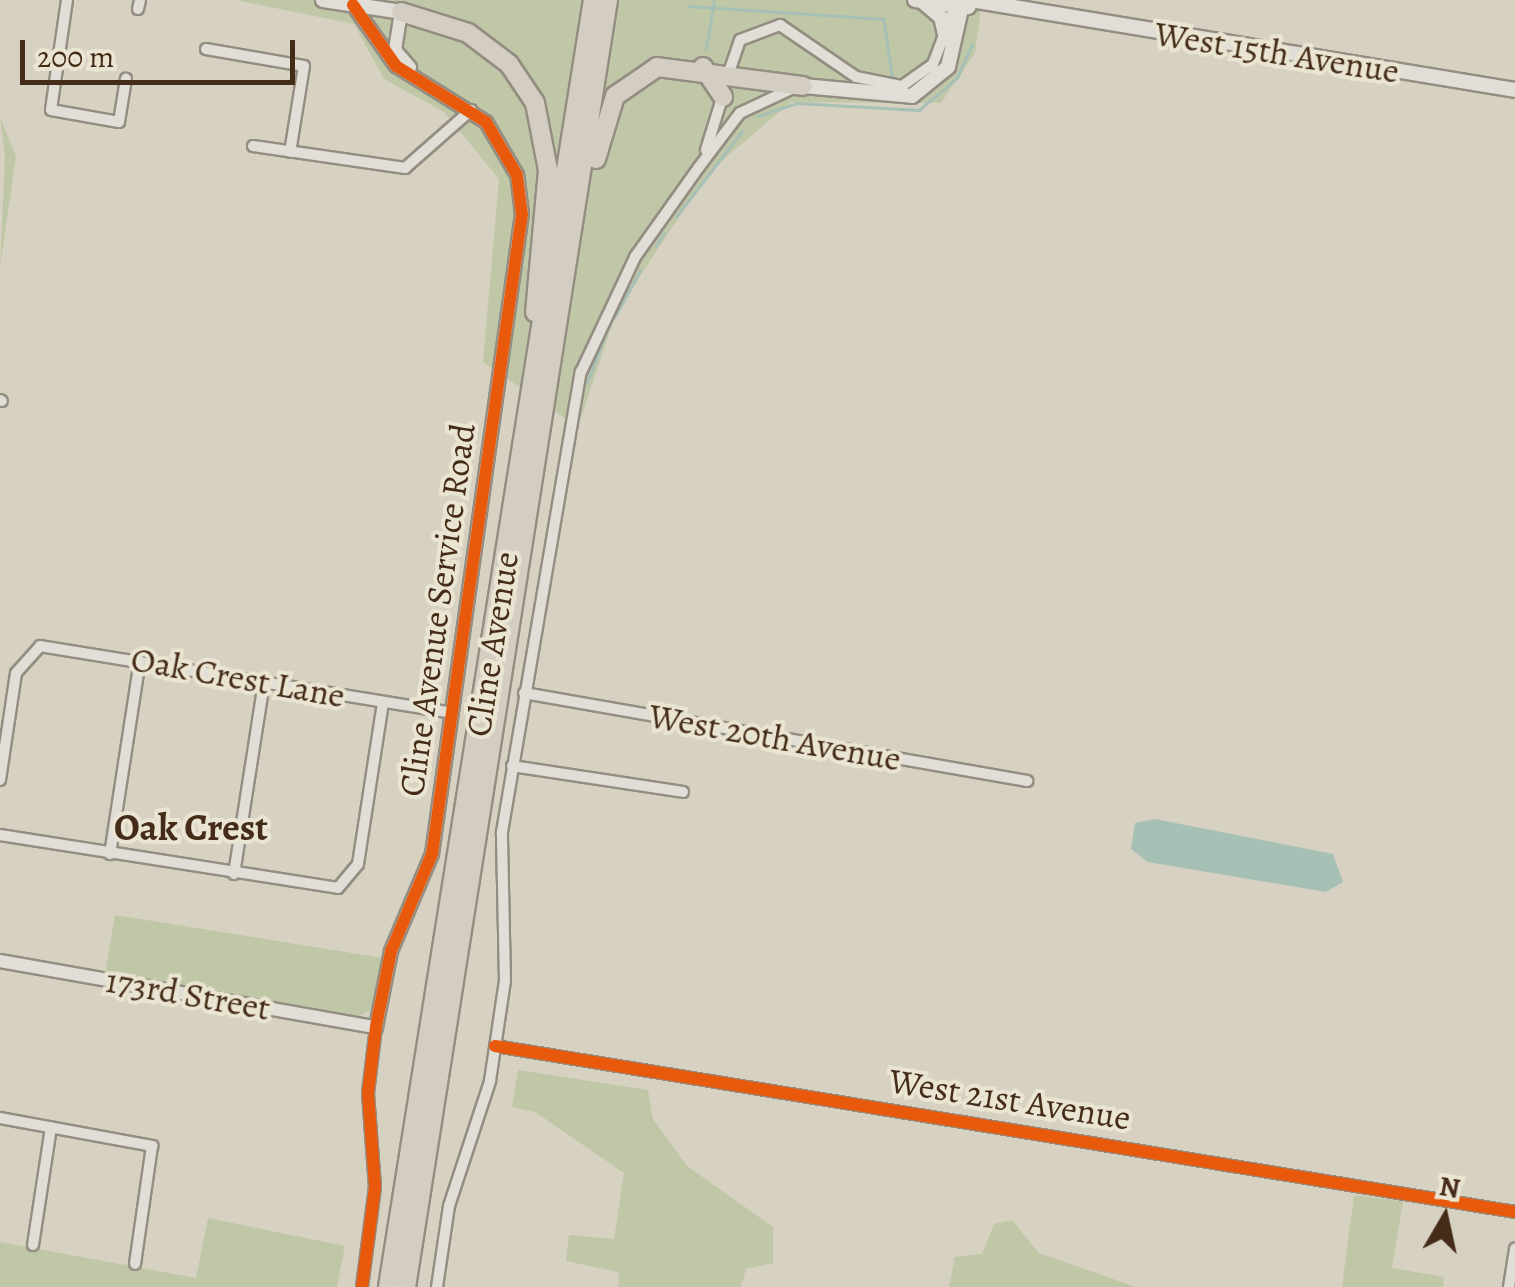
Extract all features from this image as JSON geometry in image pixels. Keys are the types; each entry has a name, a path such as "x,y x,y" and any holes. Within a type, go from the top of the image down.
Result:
{"highway":[{"name":"Cline Avenue","path":"388,1287 593,0"},
{"name":"Cline Avenue","path":"406,1287 608,0"},
{"path":"401,12 468,33 509,64 535,103 548,170 533,393"},
{"path":"556,350 608,108 648,70 703,66 802,86"},
{"path":"703,66 723,97"},
{"path":"413,1243 417,1287"}],"main road":[{"path":"323,0 401,12"},
{"name":"West 15th Avenue","path":"915,0 965,3 1515,90"},
{"path":"923,1 941,17 946,38"},
{"name":"Cline Avenue","path":"802,86 912,96 948,66 965,3"}],"street":[{"path":"67,0 50,110 118,122 126,78"},
{"name":"Cline Avenue","path":"699,167 740,40 780,26 856,77 902,86 928,69 965,3"},
{"name":"Cline Avenue Service Road","path":"353,4 396,66 471,110 510,160 522,214 428,874 391,951 376,1028 368,1094 375,1187 362,1287"},
{"path":"401,12 396,50 414,74"},
{"path":"206,49 304,66 290,152"},
{"name":"Cline Avenue","path":"437,1287 494,1046 505,975 498,878 512,766 581,372 635,257 740,113 802,86"},
{"path":"253,146 406,168 471,110"},
{"name":"Oak Crest Lane","path":"0,780 26,654 49,646 452,713"},
{"path":"110,854 140,661"},
{"path":"234,874 264,682"},
{"name":"West 20th Avenue","path":"524,693 1027,781"},
{"path":"0,835 324,890 344,885 358,864 383,702"},
{"path":"512,766 683,792"},
{"name":"173rd Street","path":"0,961 376,1028"},
{"name":"West 21st Avenue","path":"494,1046 1515,1212"},
{"path":"0,1118 152,1146 136,1264"},
{"path":"33,1245 51,1127"},
{"path":"1509,1287 1515,1248"}],"shaded area":[{"path":"236,0 982,0 975,53 941,103 791,102 710,171 617,310 578,427 483,362 499,179 444,112 384,79 354,24"},
{"path":"0,117 16,156 0,268 5,156"},
{"path":"1155,819 1333,854 1343,882 1326,892 1148,862 1131,849 1135,823"},
{"path":"115,915 383,958 374,1008 355,1018 105,975"},
{"path":"518,1070 648,1090 653,1119 687,1166 773,1227 773,1263 746,1269 741,1287 618,1287 619,1272 566,1261 569,1235 614,1239 624,1173 535,1112 512,1107"},
{"path":"1354,1195 1403,1201 1392,1268 1444,1277 1443,1287 1342,1287"},
{"path":"208,1218 345,1246 337,1287 0,1287 0,1242 196,1278"},
{"path":"1012,1220 1039,1253 1136,1287 949,1287 955,1257 982,1254 994,1224"}],"waterway":[{"path":"706,49 714,0"},
{"path":"689,6 884,19 892,75"},
{"path":"758,116 797,103 919,110 957,78 972,44"},
{"path":"676,217 742,131"},
{"path":"656,246 664,233"},
{"path":"614,318 640,271"},
{"path":"587,383 605,335"}],"cycle path":[{"path":"353,5 396,66 486,122 517,175 522,214 432,854 391,951 376,1027 368,1093 375,1187 362,1287"},
{"path":"495,1046 1515,1212"}],"district":[{"name":"Oak Crest","path":"191,828"}]}
